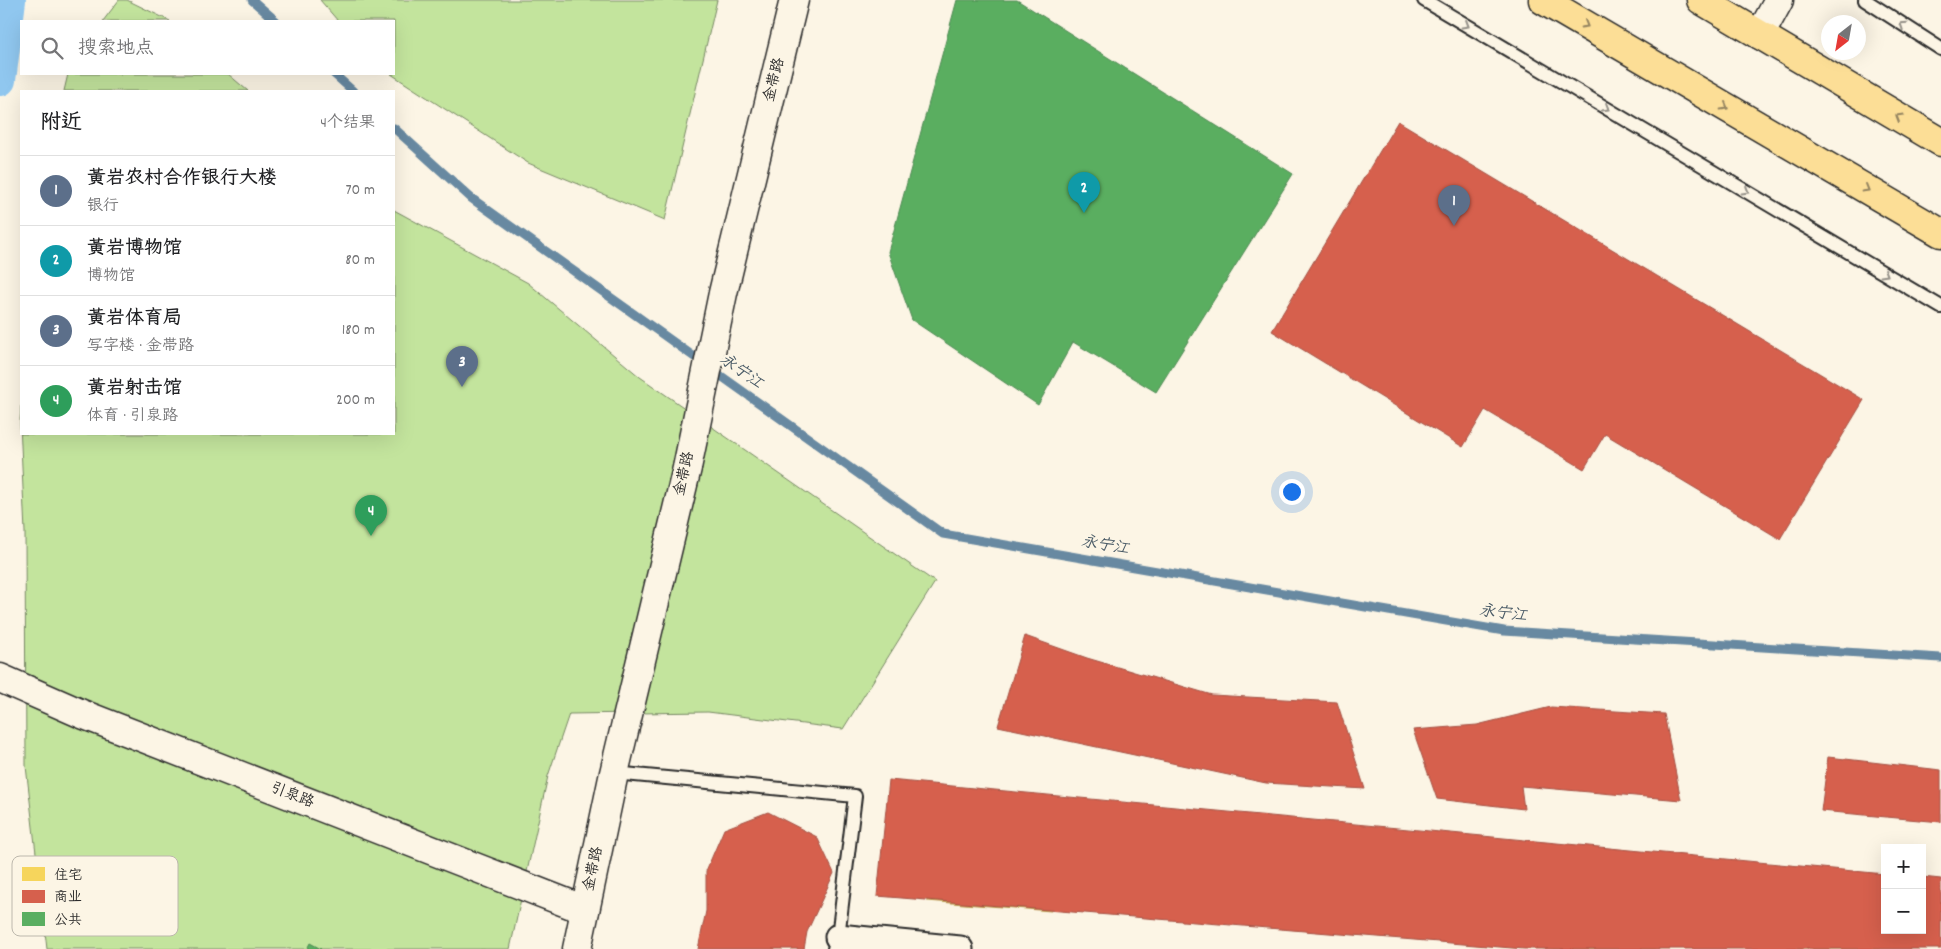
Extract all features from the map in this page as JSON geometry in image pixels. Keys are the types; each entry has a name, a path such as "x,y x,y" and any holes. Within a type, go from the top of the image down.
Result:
{"highway":[{"path":"1543,0 1941,233"},
{"path":"1701,0 1941,142"}],"main road":[{"name":"金带路","path":"577,949 614,773 687,468 723,293 794,0"},
{"path":"1760,35 1779,0"},
{"name":"引泉路","path":"0,678 82,714 585,910"}],"street":[{"path":"836,943 960,949"}],"lane":[{"path":"1424,0 1941,307"},
{"path":"1865,0 1941,49"},
{"path":"614,773 855,796 836,943"}],"green space":[{"path":"119,0 127,0 168,20 104,20"},
{"path":"320,0 717,0 665,220 528,163 393,75 395,75 395,20 337,20"},
{"path":"68,75 229,75 247,90 64,90"},
{"path":"395,211 528,283 640,377 935,582 843,729 708,712 569,714 548,776 510,949 47,949 46,936 178,936 178,856 36,856 26,766 25,532 21,435 395,435"}],"building: 住宅":[{"path":"931,817 1058,834 1051,911 927,901"},
{"path":"1125,825 1252,842 1244,919 1120,909"},
{"path":"1341,849 1467,866 1460,942 1336,932"},
{"path":"1537,867 1662,879 1655,949 1555,949 1529,947"},
{"path":"1759,883 1881,895 1880,949 1753,949"}],"building: 商业":[{"path":"1398,121 1864,400 1780,539 1605,434 1584,469 1485,410 1463,447 1272,331"},
{"path":"1025,636 1087,658 1212,695 1337,702 1365,789 1266,783 998,726"},
{"path":"1551,707 1664,714 1681,800 1521,786 1524,809 1437,799 1413,730 1477,725"},
{"path":"1828,757 1941,770 1941,822 1821,811"},
{"path":"889,780 1881,874 1881,934 1926,934 1926,877 1941,879 1941,949 1524,949 877,896"},
{"path":"768,812 817,837 834,873 807,932 804,949 698,949 706,911 706,871 724,829"}],"building: 公共":[{"path":"957,0 1017,0 1293,174 1156,392 1073,342 1038,405 912,320 888,252"},
{"path":"310,943 321,949 307,949"}],"waterway":[{"path":"0,80 10,0"},
{"name":"永宁江","path":"252,0 275,20"},
{"name":"永宁江","path":"335,75 352,90"},
{"name":"永宁江","path":"395,129 471,198 943,534 1504,631 1941,658"}],"place":[{"name":"黄岩博物馆","path":"1084,213"},
{"name":"黄岩农村合作银行大楼","path":"1454,226"},
{"name":"黄岩体育局","path":"462,387"},
{"name":"黄岩射击馆","path":"371,536"}]}
